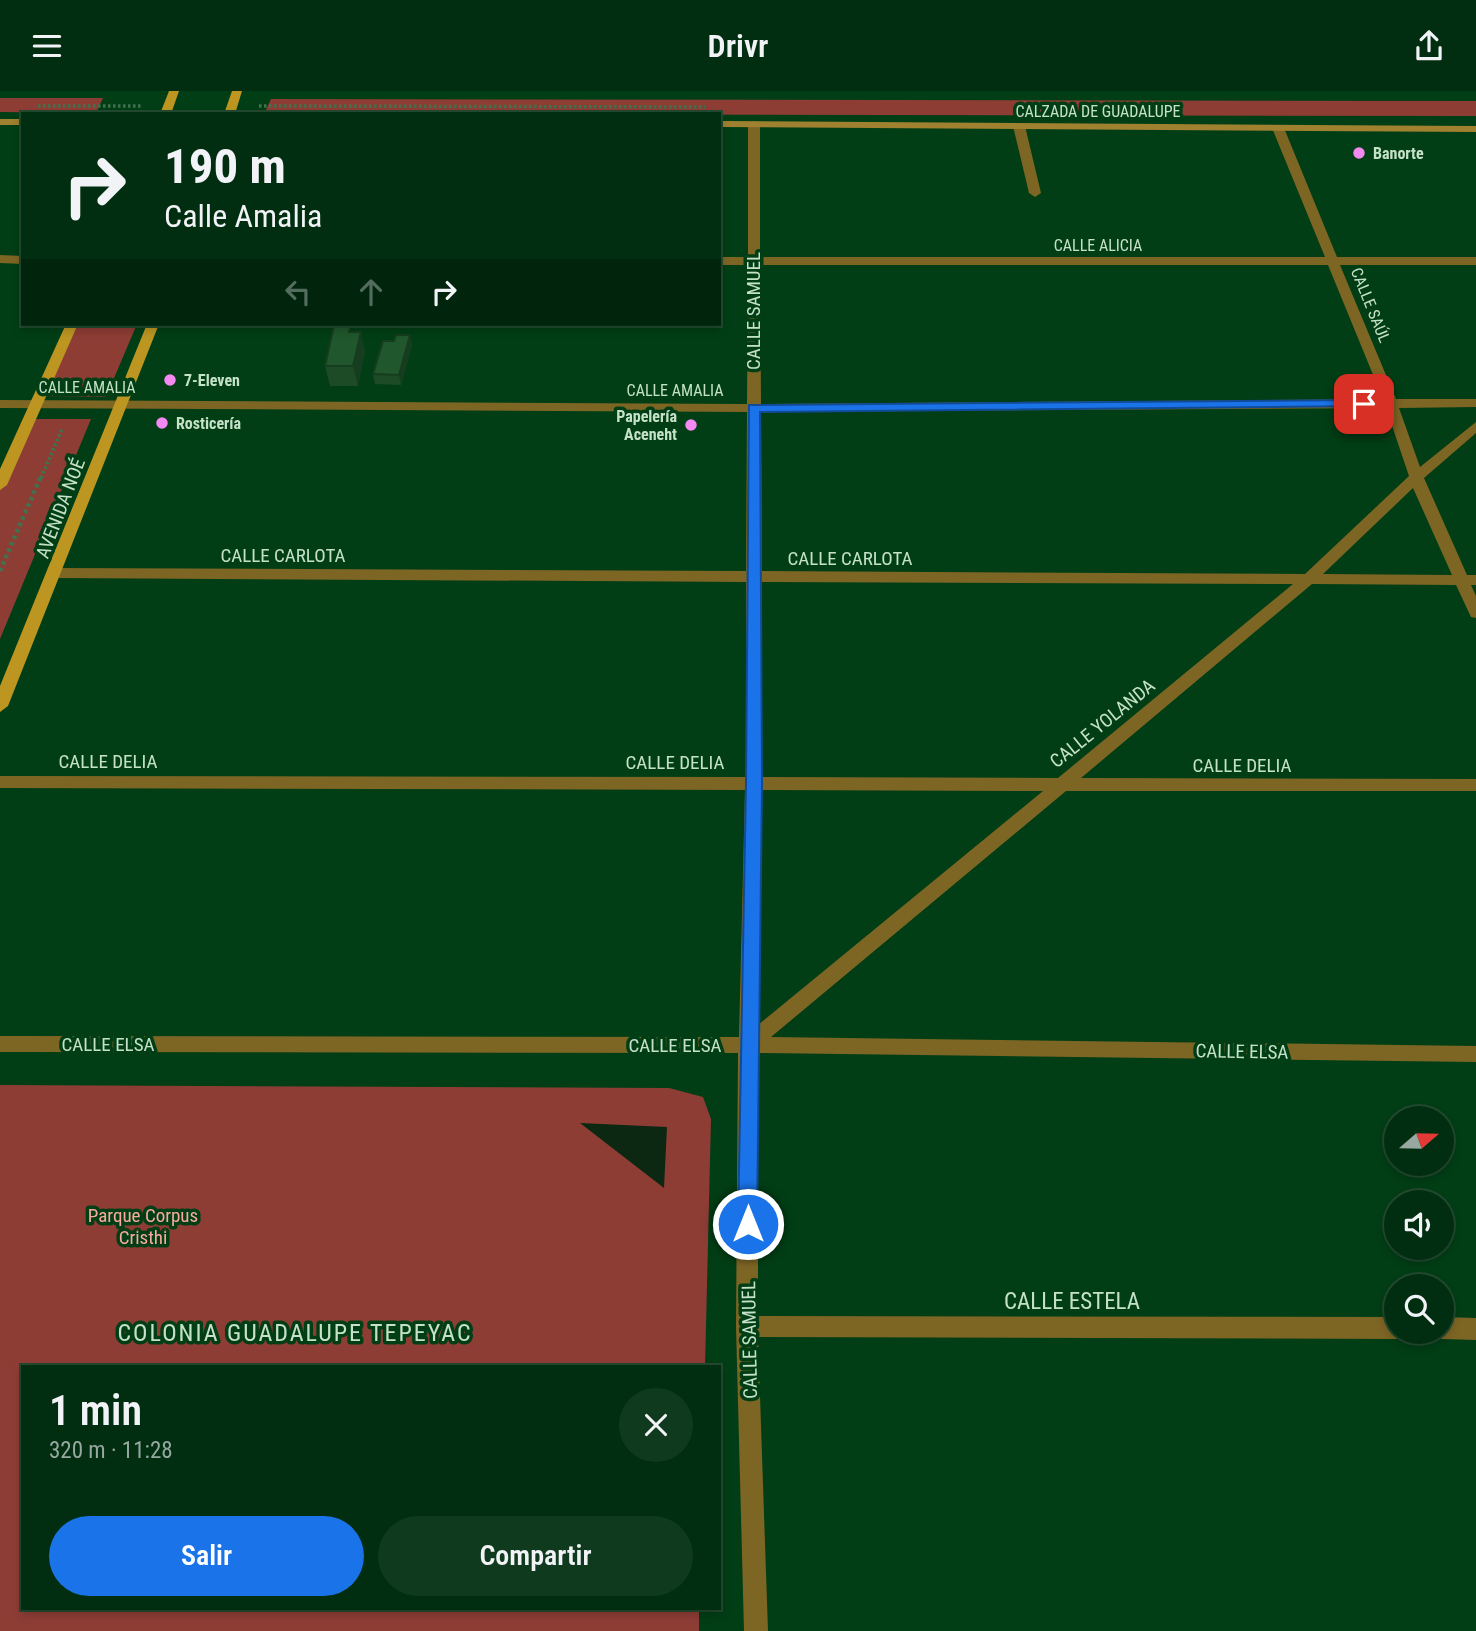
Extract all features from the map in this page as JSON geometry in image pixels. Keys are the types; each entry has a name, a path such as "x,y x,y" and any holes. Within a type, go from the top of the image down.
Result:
{"main road":[{"path":"166,112 174,91"},
{"path":"230,112 237,91"},
{"path":"0,122 21,122"},
{"name":"CALZADA DE GUADALUPE","path":"721,124 1476,129"},
{"path":"0,485 71,326"},
{"name":"AVENIDA NOÉ","path":"0,706 152,326"}],"street":[{"name":"CALLE SAMUEL","path":"754,124 754,783 748,1045 747,1326 756,1631"},
{"path":"1019,126 1035,193"},
{"name":"CALLE SAÚL","path":"1278,128 1391,403 1416,477 1469,580 1476,613"},
{"path":"0,260 21,260"},
{"name":"CALLE ALICIA","path":"721,261 1476,261"},
{"name":"CALLE AMALIA","path":"0,404 753,408 1476,403"},
{"name":"CALLE YOLANDA","path":"748,1045 1308,580 1416,477 1476,426"},
{"name":"CALLE CARLOTA","path":"55,573 1469,580"},
{"name":"CALLE DELIA","path":"0,782 1476,785"},
{"name":"CALLE ELSA","path":"0,1044 748,1045 1476,1054"},
{"name":"CALLE ESTELA","path":"747,1326 1384,1328"},
{"path":"1454,1328 1476,1329"}],"path":[{"path":"28,106 153,106"},
{"path":"0,571 62,429"}],"green space":[{"path":"0,98 103,98 96,112 0,112"},
{"path":"271,99 1476,101 1476,116 265,112"},
{"path":"71,326 136,326 106,397 38,396"},
{"path":"29,419 91,419 0,639 0,483"},
{"name":"Parque Corpus Cristhi","path":"0,1085 669,1088 703,1097 711,1119 705,1365 21,1365 21,1610 699,1610 699,1631 0,1631"}],"shaded area":[{"path":"580,1123 667,1127 664,1188"}],"building":[{"path":"334,326 351,326 349,332 361,332 353,366 325,366"},
{"path":"396,335 410,335 399,375 373,374 383,341 394,341"}],"place":[{"name":"Banorte","path":"1359,153"},
{"name":"7-Eleven","path":"170,380"},
{"name":"Rosticería","path":"162,423"},
{"name":"Papelería Aceneht","path":"691,425"}],"district":[{"name":"COLONIA GUADALUPE TEPEYAC","path":"295,1333"}],"route":[{"path":"748,1224 748,1045 754,783 753,408 1364,404"}]}
